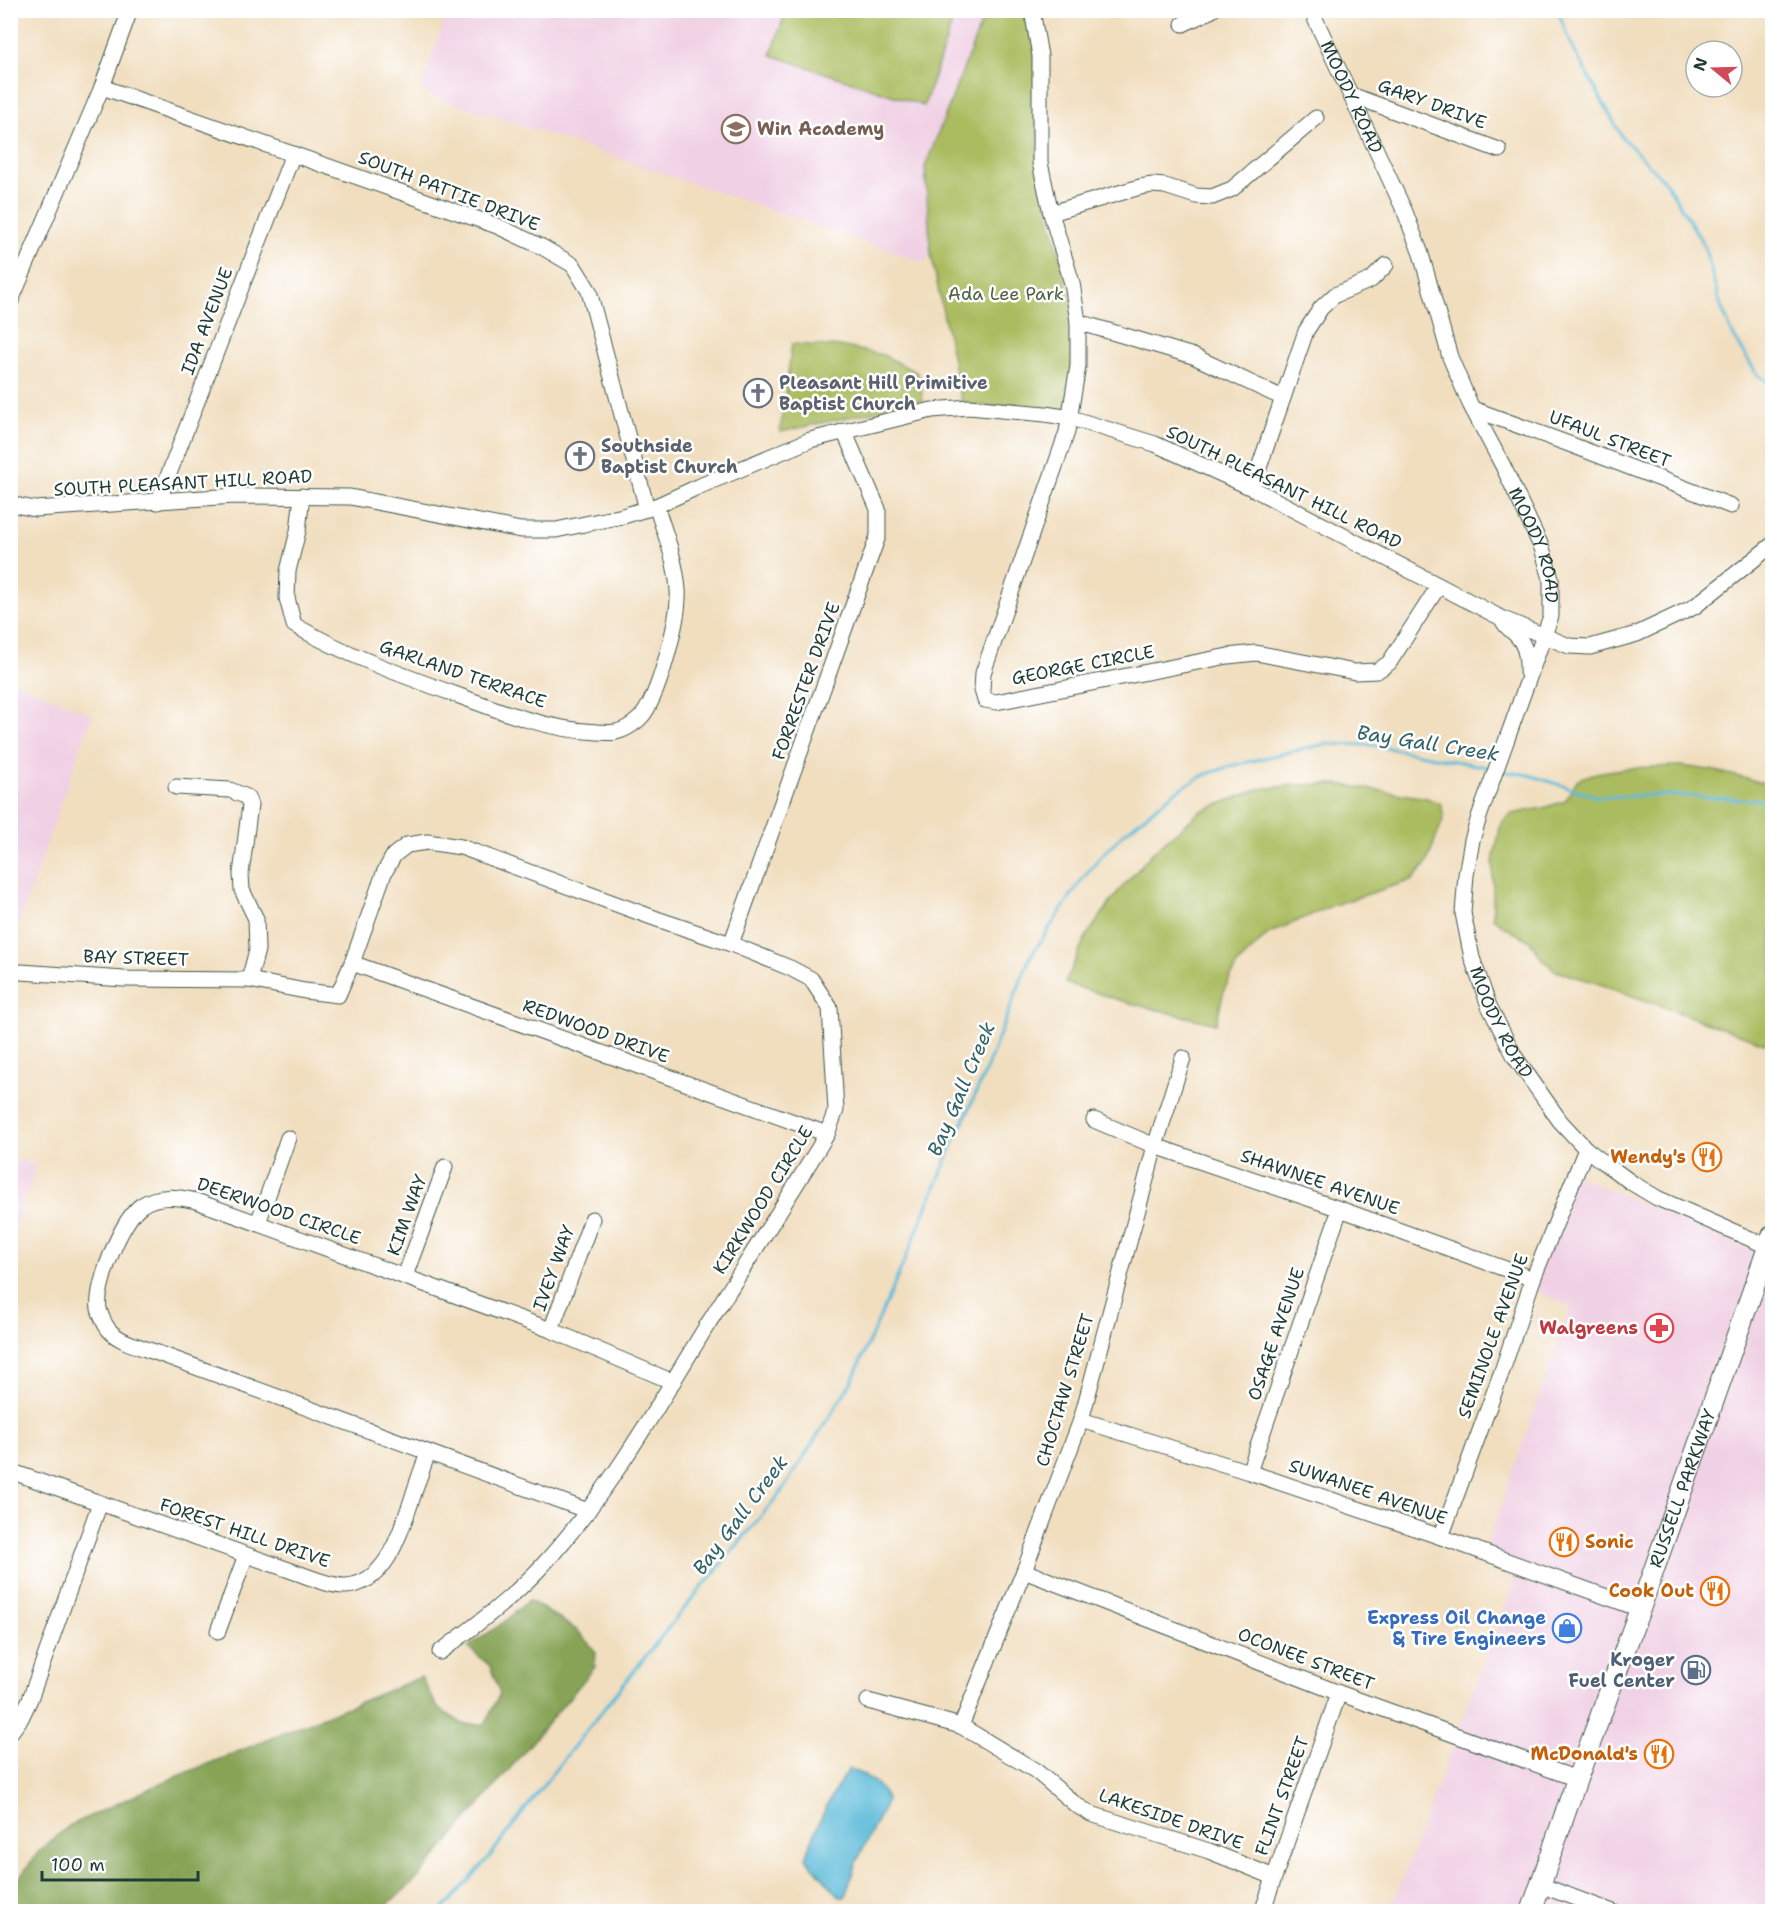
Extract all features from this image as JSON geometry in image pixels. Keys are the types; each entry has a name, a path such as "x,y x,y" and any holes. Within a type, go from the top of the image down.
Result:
{"main road":[{"name":"RUSSELL PARKWAY","path":"1531,1911 1771,1244"}],"street":[{"path":"10,303 102,87 130,10"},
{"path":"1032,10 1041,56 1040,163 1051,213 1070,272 1078,322 1078,366 1071,418"},
{"path":"1183,24 1212,10"},
{"name":"MOODY ROAD","path":"1311,10 1405,212 1421,254 1450,357 1470,404 1503,466 1547,560 1551,579 1551,616 1480,814 1472,840 1466,875 1463,913 1472,958 1489,1006 1515,1057 1560,1121 1586,1149 1632,1183 1657,1198 1771,1244"},
{"name":"SOUTH PATTIE DRIVE","path":"102,87 497,226 542,247 573,265 589,291 652,507"},
{"name":"GARY DRIVE","path":"1351,95 1499,150"},
{"path":"1051,213 1152,185 1165,186 1196,196 1212,197 1232,189 1316,118"},
{"name":"IDA AVENUE","path":"158,502 293,154"},
{"path":"1252,488 1306,331 1321,308 1335,295 1371,280 1386,265"},
{"path":"1078,322 1193,356 1283,398"},
{"name":"SOUTH PLEASANT HILL ROAD","path":"10,504 35,509 235,496 350,497 521,530 556,530 623,516 652,507 810,440 932,410 969,407 1071,418 1155,444 1252,488 1501,618 1569,646 1590,647 1637,634 1694,607 1773,546"},
{"name":"UFAUL STREET","path":"1473,409 1731,506"},
{"name":"GEORGE CIRCLE","path":"1071,418 983,673 982,690 985,700 996,702 1228,656 1256,653 1355,672 1377,671 1389,663 1438,586"},
{"name":"FORRESTER DRIVE","path":"731,944 878,536 878,508 844,431"},
{"name":"GARLAND TERRACE","path":"303,496 298,531 288,572 287,598 294,625 323,642 372,664 505,713 558,728 597,732 615,732 631,726 644,714 655,693 674,629 678,592 675,568 652,507"},
{"path":"1501,618 1527,653 1525,689"},
{"path":"176,787 230,790 247,797 250,805 241,874 242,890 256,919 257,950 249,980"},
{"name":"KIRKWOOD CIRCLE","path":"352,963 384,873 394,855 407,845 427,842 461,847 731,944 790,968 811,979 830,1008 836,1110 827,1134 673,1382 588,1511 518,1590 480,1623 440,1652"},
{"name":"BAY STREET","path":"21,972 124,979 249,980 338,995 352,963"},
{"name":"REDWOOD DRIVE","path":"352,963 827,1134"},
{"name":"CHOCTAW STREET","path":"961,1726 1024,1571 1081,1420 1155,1146 1183,1058"},
{"name":"SHAWNEE AVENUE","path":"1094,1120 1155,1146 1340,1209 1533,1279"},
{"path":"258,1223 288,1138"},
{"name":"SEMINOLE AVENUE","path":"1441,1537 1533,1279 1586,1149"},
{"name":"KIM WAY","path":"405,1276 445,1167"},
{"name":"DEERWOOD CIRCLE","path":"588,1511 125,1341 110,1332 99,1309 100,1290 110,1257 132,1214 143,1204 158,1199 178,1197 196,1201 551,1330 673,1382"},
{"name":"OSAGE AVENUE","path":"1249,1472 1340,1209"},
{"name":"IVEY WAY","path":"551,1330 592,1219"},
{"name":"SUWANEE AVENUE","path":"1081,1420 1249,1472 1441,1537 1640,1610"},
{"name":"FOREST HILL DRIVE","path":"10,1471 246,1555 323,1581 345,1586 372,1576 382,1566 399,1537 428,1453"},
{"path":"10,1733 21,1718 30,1699 100,1503"},
{"path":"218,1631 246,1555"},
{"name":"OCONEE STREET","path":"1024,1571 1339,1693 1577,1779"},
{"name":"FLINT STREET","path":"1262,1911 1339,1693"},
{"name":"LAKESIDE DRIVE","path":"868,1701 961,1726 1036,1771 1091,1814 1209,1851 1274,1877"},
{"path":"1540,1885 1613,1911"}],"shaded area":[{"name":"Win Academy","path":"448,11 986,11 925,167 931,254 924,262 420,91"},
{"path":"11,680 92,715 11,945"},
{"path":"11,1157 36,1166 11,1239"},
{"path":"1566,1172 1772,1258 1772,1911 1390,1912 1515,1579 1481,1562 1571,1306 1524,1286"}],"green space":[{"path":"956,10 924,106 771,55 786,11"},
{"name":"Ada Lee Park","path":"986,11 1027,11 1039,56 1037,163 1076,322 1068,414 962,404 931,254 925,167"},
{"path":"792,344 845,347 883,355 918,373 923,401 780,432"},
{"path":"1682,766 1716,771 1772,785 1772,1046 1594,982 1556,971 1541,958 1530,941 1493,918 1493,862 1501,823 1511,814 1565,801 1577,781 1585,776 1612,770"},
{"path":"1338,784 1427,798 1441,804 1444,817 1426,864 1412,880 1331,906 1268,934 1237,965 1224,990 1216,1024 1129,1003 1065,983 1086,937 1118,892 1154,851 1201,811 1259,789"},
{"path":"529,1600 577,1630 596,1652 595,1667 418,1878 388,1904 373,1912 11,1911 11,1889 40,1850 69,1826 166,1781 421,1677 438,1708 463,1724 485,1724 500,1693 490,1666 468,1647 504,1622"}],"water":[{"path":"849,1769 872,1780 881,1789 887,1801 855,1865 845,1897 840,1897 806,1858 824,1812"}],"waterway":[{"path":"1557,10 1574,50 1622,137 1667,184 1704,245 1720,304 1732,333 1756,373 1772,385"},
{"name":"Bay Gall Creek","path":"441,1912 490,1856 551,1775 677,1617 782,1491 852,1381 984,1075 1030,957 1081,881 1101,856 1123,834 1176,791 1204,775 1231,766 1307,748 1327,744 1372,745 1492,768"},
{"name":"Bay Gall Creek","path":"1501,771 1529,775 1598,797 1669,795 1772,801"},
{"path":"13,1912 20,1907 32,1912"}],"place":[{"name":"Win Academy","path":"736,129"},
{"name":"Pleasant Hill Primitive Baptist Church","path":"758,393"},
{"name":"Southside Baptist Church","path":"580,456"},
{"name":"Wendy's","path":"1707,1157"},
{"name":"Walgreens","path":"1659,1328"},
{"name":"Sonic","path":"1564,1542"},
{"name":"Cook Out","path":"1715,1591"},
{"name":"Express Oil Change & Tire Engineers","path":"1567,1628"},
{"name":"Kroger Fuel Center","path":"1696,1670"},
{"name":"McDonald's","path":"1659,1754"}]}
